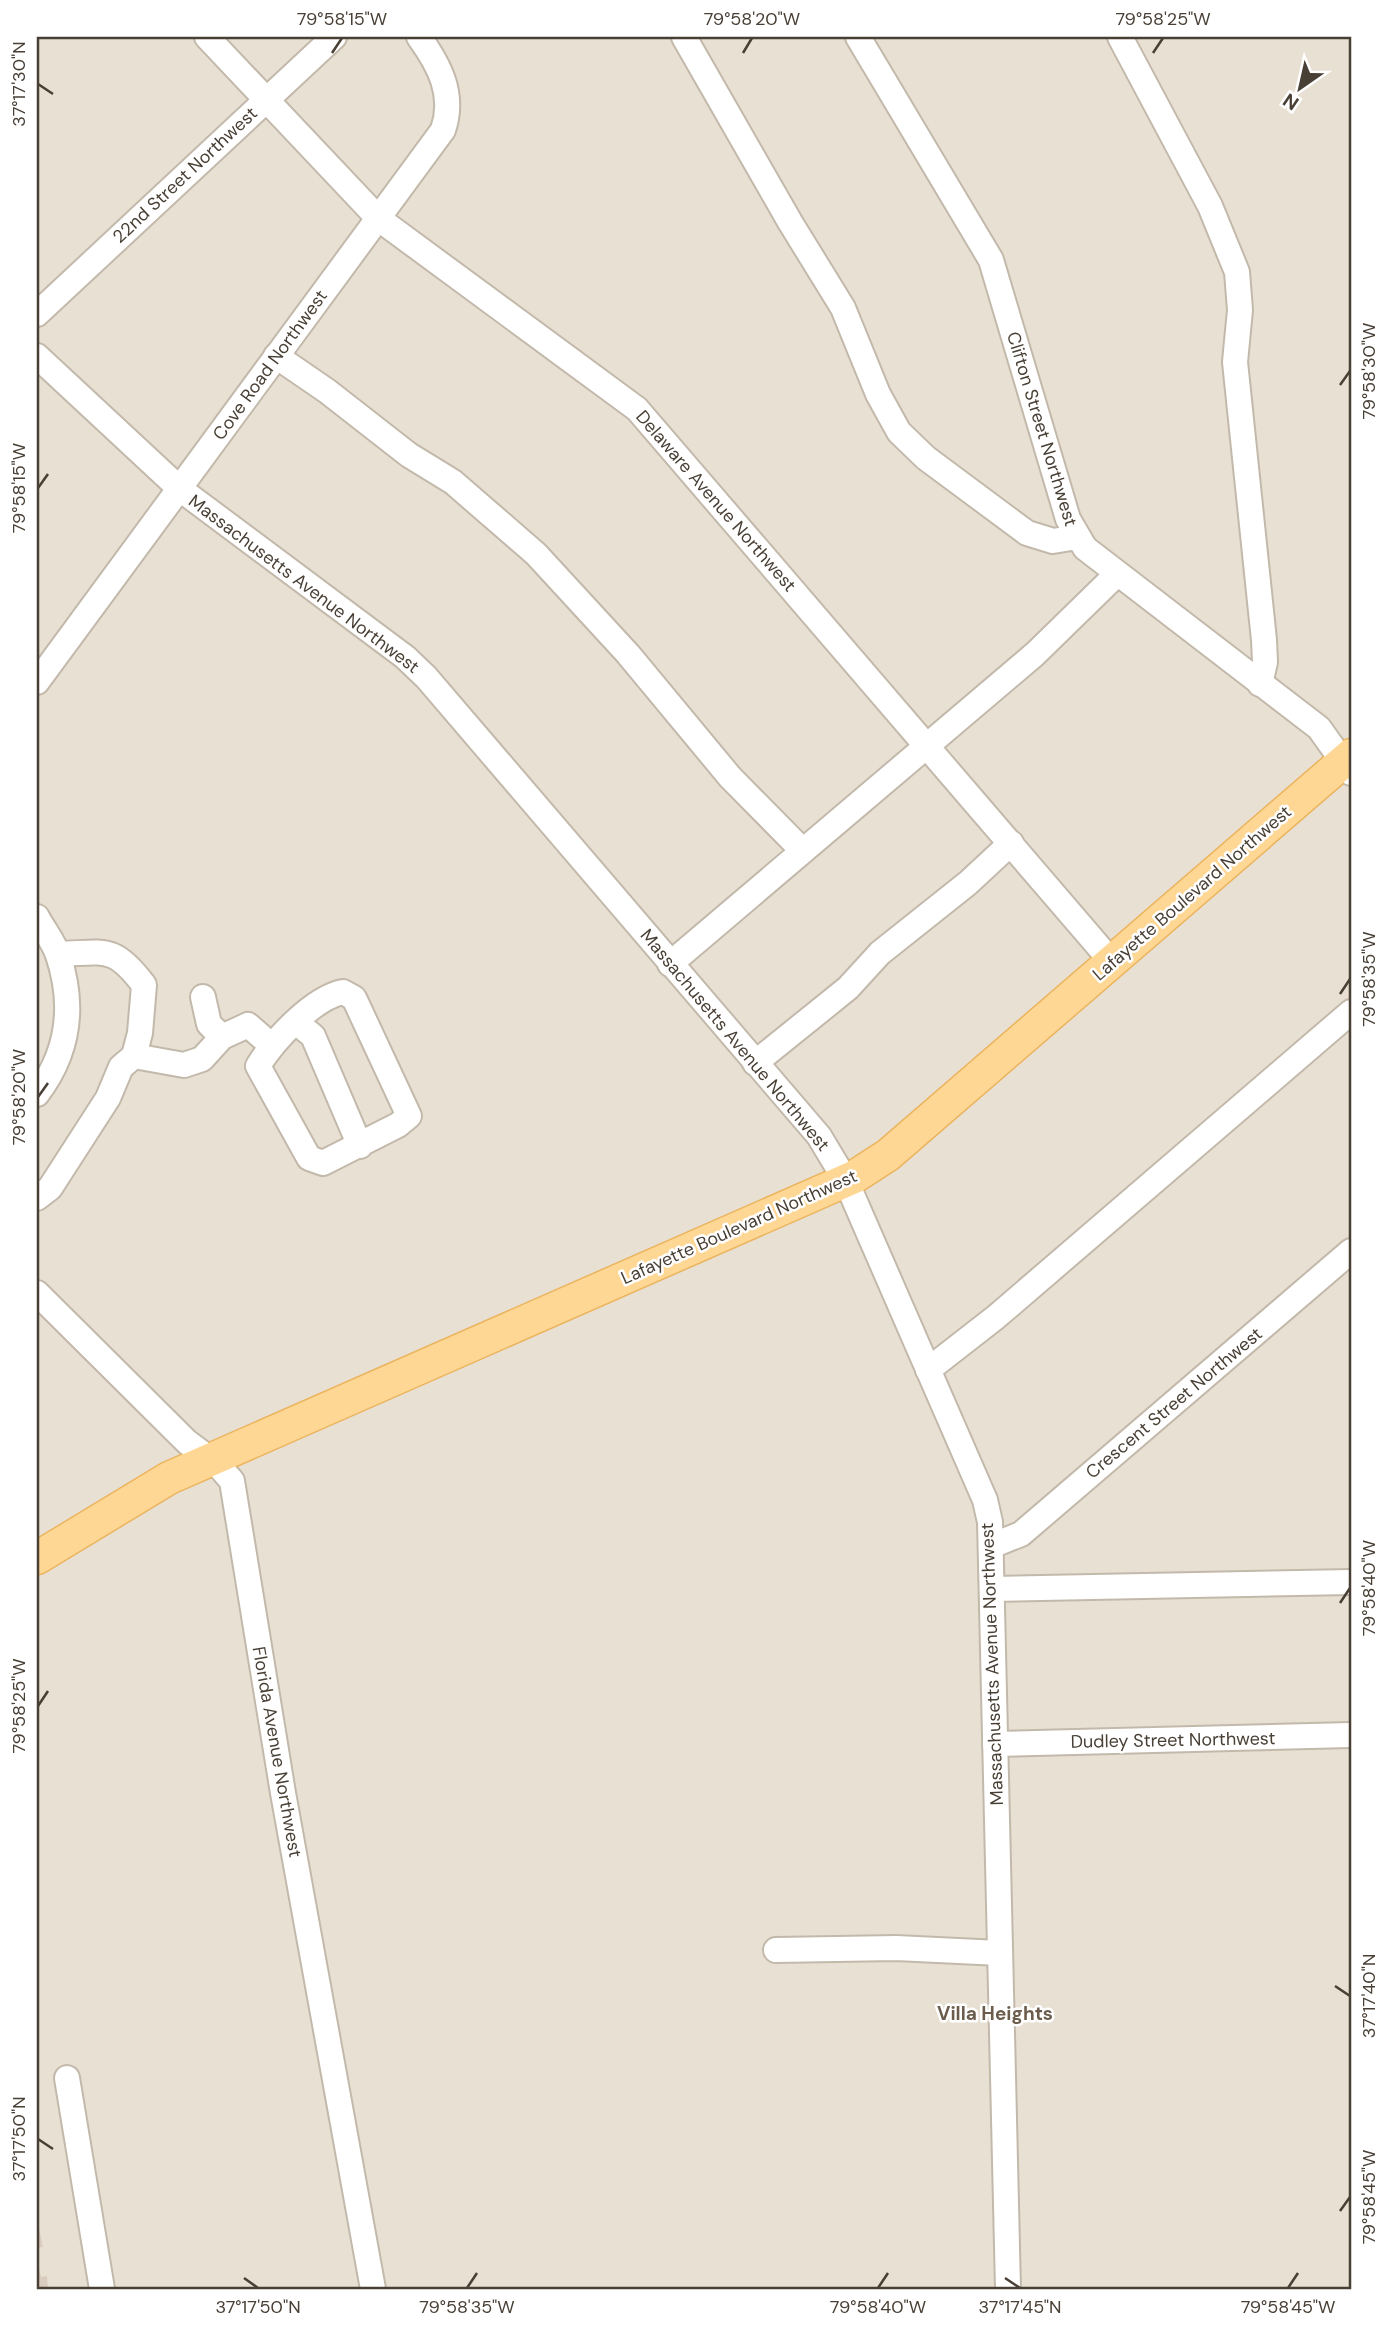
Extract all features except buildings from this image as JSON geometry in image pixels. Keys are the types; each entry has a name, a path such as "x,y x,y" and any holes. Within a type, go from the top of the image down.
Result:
{"main road":[{"name":"Lafayette Boulevard Northwest","path":"37,1559 169,1478 209,1459 846,1181 888,1155 1349,763"}],"street":[{"name":"Delaware Avenue Northwest","path":"207,37 379,219 637,409 1112,962"},
{"name":"22nd Street Northwest","path":"37,314 334,37"},
{"name":"Cove Road Northwest","path":"37,682 443,130 449,99 444,80 419,37"},
{"path":"684,37 776,198 843,308 878,394 899,432 926,458 1027,533 1053,541 1077,537"},
{"name":"Clifton Street Northwest","path":"858,37 991,260 1068,519 1077,537 1117,574 1319,728 1349,763"},
{"path":"1120,37 1210,205 1237,272 1240,310 1235,362 1264,640 1265,662 1260,684"},
{"name":"Massachusetts Avenue Northwest","path":"37,356 180,489 405,657 426,677 819,1136 846,1181 985,1500 990,1522 1009,2289"},
{"path":"276,356 327,391 409,456 453,482 536,554 628,654 730,777 802,850"},
{"path":"670,964 925,744 1035,654 1117,574"},
{"path":"755,1063 848,988 880,953 968,883 1011,843"},
{"path":"37,917 58,954 66,995 67,1035 56,1066 37,1094"},
{"path":"37,1198 50,1188 107,1098 121,1067 134,1056 140,1033 145,985 129,964 105,950 58,954"},
{"path":"344,992 354,998 409,1116 360,1146 323,1163 309,1158 258,1066 271,1045 297,1023 328,995 344,992"},
{"path":"203,998 209,1024 222,1037"},
{"path":"928,1370 996,1317 1351,1012"},
{"path":"297,1023 313,1036 360,1146"},
{"path":"134,1056 184,1065 202,1059 222,1037 248,1025 271,1045"},
{"name":"Crescent Street Northwest","path":"991,1546 1021,1534 1351,1251"},
{"name":"Florida Avenue Northwest","path":"37,1293 187,1442 232,1481 283,1793 373,2289"},
{"path":"993,1589 1351,1582"},
{"name":"Dudley Street Northwest","path":"995,1744 1351,1735"},
{"path":"776,1950 896,1948 1000,1953"},
{"path":"67,2078 102,2289"}],"shaded area":[{"path":"37,37 1351,37 1351,2289 37,2289"}],"district":[{"name":"Villa Heights","path":"995,2013"}]}
